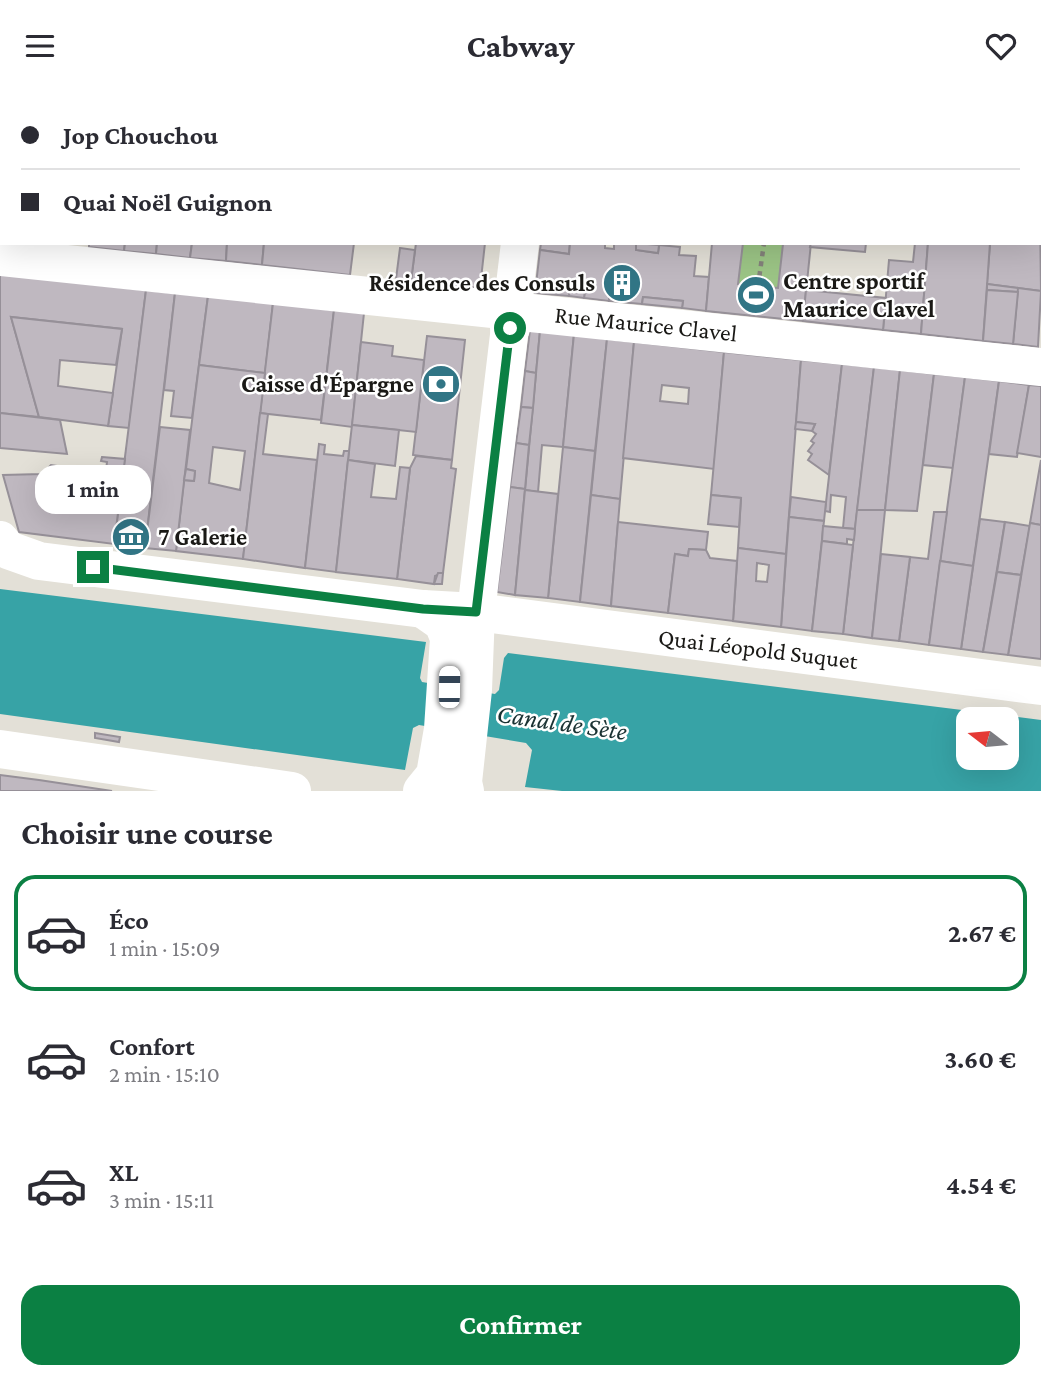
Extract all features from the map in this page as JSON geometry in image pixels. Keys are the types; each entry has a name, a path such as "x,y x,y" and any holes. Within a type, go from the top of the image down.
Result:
{"street":[{"path":"465,791 456,731 476,612 520,245"},
{"name":"Rue Maurice Clavel","path":"0,257 1041,366"},
{"name":"Quai Léopold Suquet","path":"0,540 8,550 39,561 423,609 476,612 1041,686"},
{"path":"423,609 443,623 461,689"},
{"path":"422,791 435,775 456,731"},
{"path":"0,749 292,791"}],"path":[{"path":"758,286 764,245"}],"green space":[{"name":"Centre sportif Maurice Clavel","path":"712,245 810,245 802,321 705,311"}],"water":[{"name":"Canal de Sète","path":"0,589 426,642 420,678 422,682 495,694 499,690 504,658 508,653 956,709 956,770 1019,770 1019,717 1041,720 1041,791 562,791 525,787 532,750 526,743 419,725 413,728 405,770 0,714"}],"building":[{"path":"89,245 125,245 124,251"},
{"path":"125,245 157,245 156,254 124,251"},
{"path":"157,245 192,245 190,258 156,254"},
{"path":"192,245 227,245 226,261 190,258"},
{"path":"227,245 264,245 262,265 226,261"},
{"path":"264,245 354,245 350,275 262,265"},
{"path":"416,245 485,245 480,288 411,281"},
{"path":"541,245 570,245 569,254 540,250"},
{"name":"Résidence des Consuls","path":"570,245 605,245 605,248 614,249 614,245 636,245 636,250 658,253 659,245 680,247 679,255 696,256 694,276 709,277 706,311 682,308 683,301 643,297 642,304 620,302 621,294 610,293 609,301 584,298 585,290 570,288 569,296 535,293 540,250 569,254"},
{"path":"636,245 659,245 658,253 636,250"},
{"name":"Centre sportif Maurice Clavel","path":"712,245 743,245 738,284 778,288 783,245 811,245 803,321 706,311"},
{"path":"810,245 866,245 865,252"},
{"path":"915,245 928,245 921,334 883,330 889,260 913,262"},
{"path":"928,245 990,245 983,341 921,334"},
{"path":"990,245 1040,245 1041,291 987,284"},
{"path":"400,248 415,250 411,281 396,279"},
{"path":"0,274 146,290 129,428 108,426 122,329 11,317 39,417 0,413"},
{"path":"987,284 1018,288 1018,292 987,290"},
{"path":"570,288 585,290 584,298 569,296"},
{"path":"1018,288 1041,291 1038,347 1013,344"},
{"path":"146,290 175,293 145,548 114,544"},
{"path":"806,290 886,298 883,330 803,321"},
{"path":"987,290 1018,292 1013,344 983,341"},
{"path":"175,293 208,296 192,418 171,416 174,391 164,390"},
{"path":"610,293 621,294 620,302 609,301"},
{"path":"208,296 273,303 265,373 199,365"},
{"path":"643,297 683,301 682,308 642,304"},
{"path":"273,303 334,310 321,420 260,413"},
{"path":"334,310 364,313 352,427 321,423"},
{"path":"11,317 122,329 116,365 60,360 58,386 113,393 108,426 39,417"},
{"path":"530,330 540,331 536,373 525,371"},
{"path":"540,331 574,334 563,447 542,445 538,492 525,490"},
{"path":"574,334 607,339 595,451 563,447"},
{"path":"427,336 465,340 452,460 413,455"},
{"path":"607,339 634,342 620,499 591,495"},
{"path":"361,342 393,346 392,356 424,360 416,432 352,425"},
{"path":"634,342 724,352 714,469 623,458","holes":["662,385 689,388 688,404 660,401"]},
{"path":"724,352 801,360 786,554 738,548 741,498 711,495"},
{"path":"801,360 842,364 829,475 808,460 812,454 808,451 814,443 811,441 816,434 812,431 815,424 796,422"},
{"path":"842,364 874,367 855,529 843,528 846,497 831,495 830,512 825,511"},
{"path":"199,365 265,373 243,559 176,551 184,480 194,481 195,471 186,469","holes":["213,447 245,451 240,490 209,483"]},
{"path":"874,367 900,370 885,510 857,510"},
{"path":"900,370 934,374 917,511 885,510"},
{"path":"525,371 536,373 533,408 521,407"},
{"path":"934,374 965,377 953,468 923,465"},
{"path":"965,377 999,381 973,566 940,561"},
{"path":"999,381 1029,385 1017,457 989,454"},
{"path":"1029,385 1041,386 1041,457 1017,453"},
{"path":"521,407 533,408 529,445 516,443"},
{"path":"0,413 60,420 67,454 0,448"},
{"path":"260,413 268,414 263,454 317,460 305,568 243,559"},
{"path":"796,422 815,424 812,431 795,429"},
{"path":"352,425 399,430 395,466 348,460"},
{"path":"160,427 190,430 176,551 145,548"},
{"path":"516,443 529,445 525,489 510,487"},
{"path":"319,444 325,445 324,454 343,456 344,451 349,451 336,572 305,568"},
{"path":"563,447 595,451 580,602 548,598"},
{"path":"416,456 452,460 451,468 456,469 443,573 435,576 434,584 397,579 410,468"},
{"path":"102,457 125,459 114,544 19,532 3,475 42,474 51,465 58,466 57,475 50,480 104,486 107,462 101,461"},
{"path":"348,460 375,464 371,497 396,499 400,467 410,468 397,579 336,572"},
{"path":"1041,460 1041,525 1030,523"},
{"path":"186,469 195,471 194,481 184,480"},
{"path":"510,487 525,489 515,595 497,592"},
{"path":"525,490 558,494 548,598 515,595"},
{"path":"591,495 620,499 611,606 580,602"},
{"path":"711,495 741,498 739,527 708,524"},
{"path":"791,497 826,502 824,521 789,517"},
{"path":"857,510 885,510 872,638 843,634"},
{"path":"934,512 947,512 929,645 899,641 910,557 928,559"},
{"path":"789,517 824,521 812,631 781,627"},
{"path":"980,519 1005,522 983,652 961,649"},
{"path":"618,522 708,532 706,550 689,549 688,556 675,554 668,613 611,606"},
{"path":"1005,522 1030,526 1021,575 997,572"},
{"path":"1030,523 1041,525 1041,659 1008,655"},
{"path":"823,526 855,529 854,540 847,539 847,544 822,541"},
{"path":"822,541 853,545 843,634 812,631"},
{"path":"738,548 786,554 781,627 733,621","holes":["757,563 769,565 767,582 756,581"]},
{"path":"689,549 706,550 710,558 737,561 733,621 668,613 675,554 688,556"},
{"path":"881,554 910,557 899,641 872,638"},
{"path":"940,561 973,566 961,649 929,645"},
{"path":"997,572 1021,575 1008,655 983,652"},
{"path":"438,573 443,573 442,584 434,584"},
{"path":"95,733 120,737 119,742 95,738"},
{"path":"0,775 39,780 112,791 0,791"}],"place":[{"name":"Résidence des Consuls","path":"622,283"},
{"name":"Centre sportif Maurice Clavel","path":"756,295"},
{"name":"Caisse d'Épargne","path":"441,384"},
{"name":"7 Galerie","path":"131,537"}],"route":[{"path":"93,567 423,609 476,612 510,328"}]}
